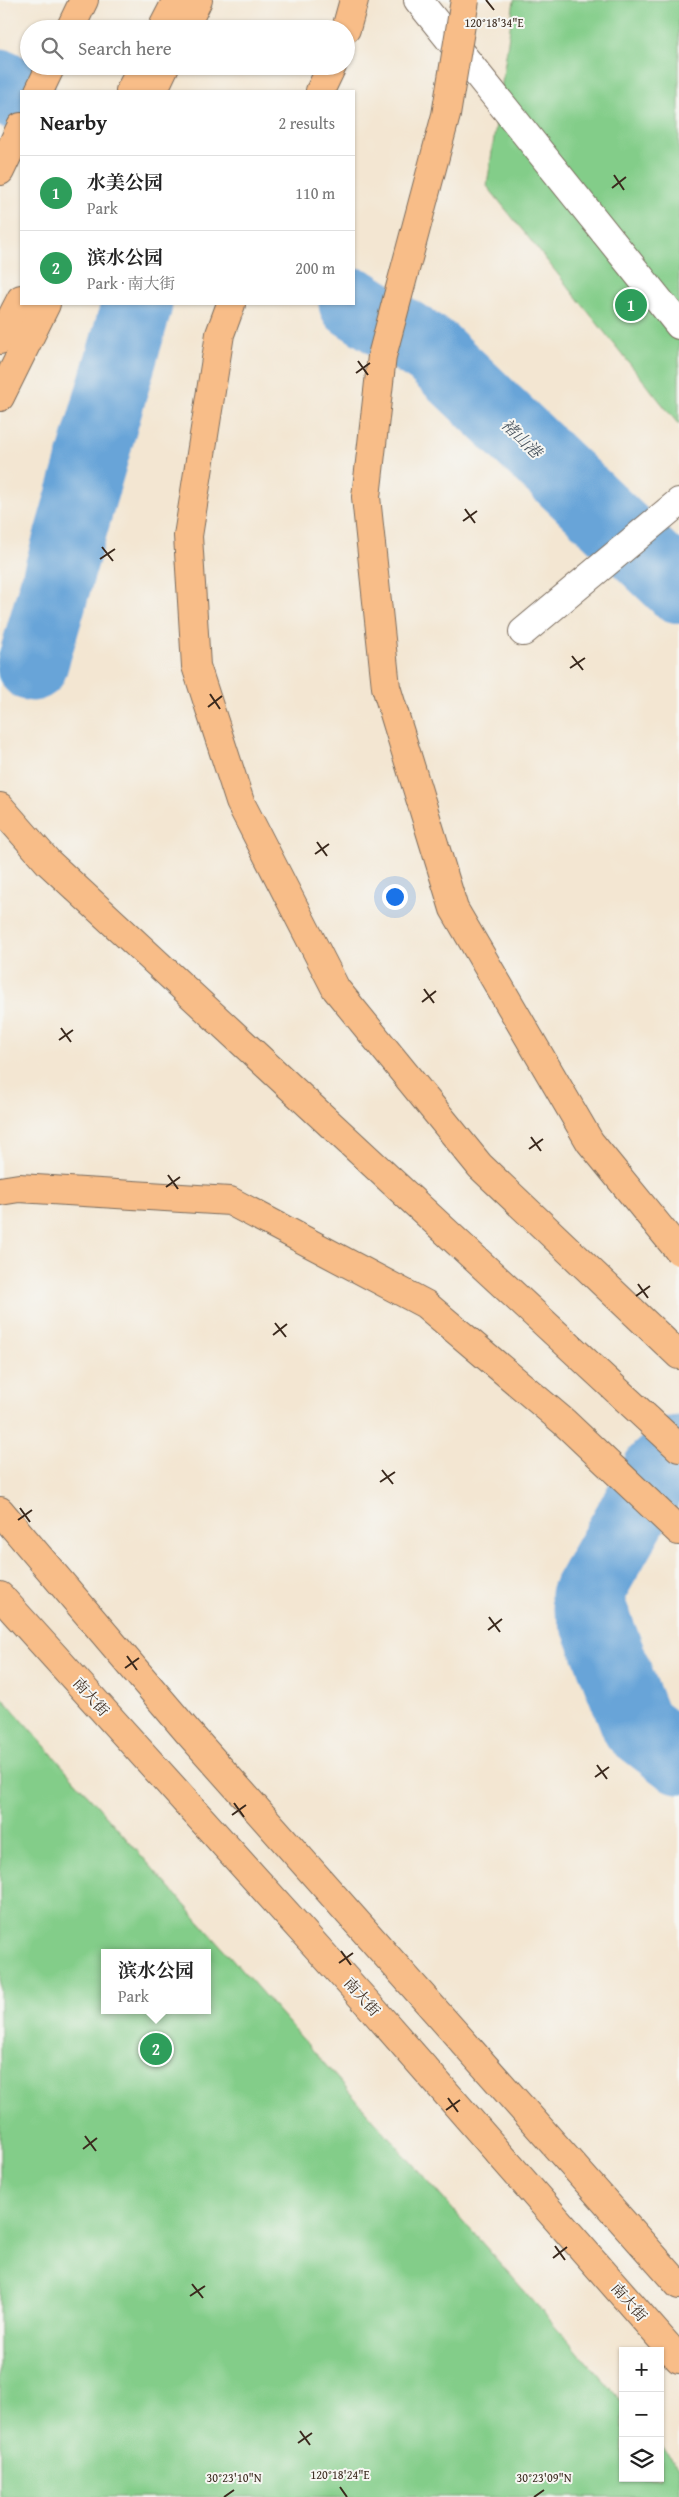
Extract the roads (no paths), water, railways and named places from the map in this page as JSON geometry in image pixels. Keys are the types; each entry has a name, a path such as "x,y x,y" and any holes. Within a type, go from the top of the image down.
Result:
{"main road":[{"path":"74,20 84,0"},
{"path":"173,18 198,0"},
{"path":"348,20 354,0"},
{"path":"465,0 446,115 381,366 366,497 386,687 454,909 590,1142 679,1251"},
{"path":"39,90 47,75"},
{"path":"131,90 138,75"},
{"path":"153,90 161,75"},
{"path":"320,90 328,75"},
{"path":"0,171 20,130"},
{"path":"0,340 20,301"},
{"path":"0,396 46,305"},
{"path":"231,305 220,334 188,536 196,666 240,802 336,989 480,1166 679,1355"},
{"path":"0,807 48,862 679,1448"},
{"path":"0,1191 19,1188 230,1201 426,1304 564,1422 679,1532"},
{"path":"0,1511 187,1732 679,2285"},
{"name":"南大街","path":"0,1596 370,2006 679,2359"}],"lane":[{"path":"418,0 679,325"},
{"path":"523,632 679,502"}],"waterway":[{"name":"褚山港","path":"0,84 20,96"},
{"name":"褚山港","path":"355,304 432,352 679,588"},
{"path":"32,666 137,305"},
{"path":"679,1451 658,1470 586,1596 637,1726 679,1758"}],"place":[{"name":"水美公园","path":"631,305"},
{"name":"滨水公园","path":"156,2049"}]}
